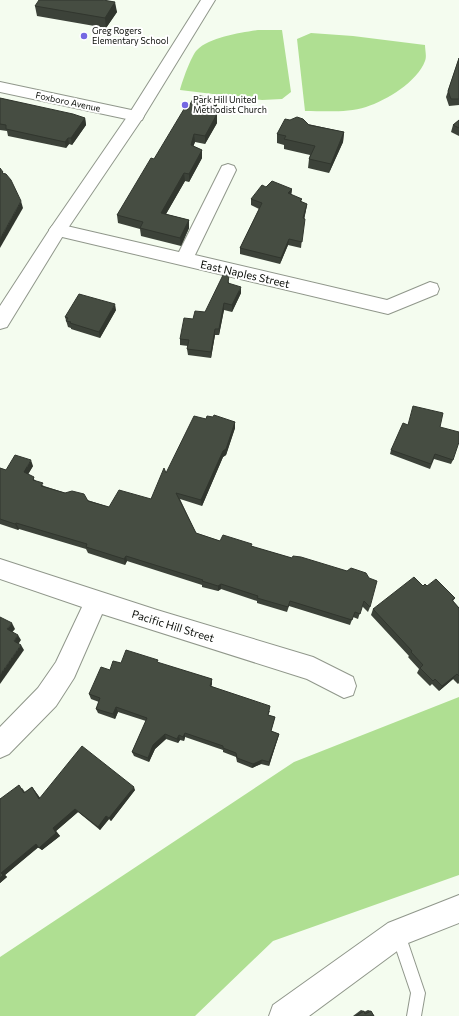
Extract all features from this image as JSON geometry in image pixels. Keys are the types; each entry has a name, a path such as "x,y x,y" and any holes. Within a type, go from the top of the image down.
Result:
{"street":[{"path":"0,322 58,230 136,116 208,0"},
{"name":"Foxboro Avenue","path":"0,87 136,116"},
{"path":"184,260 228,170"},
{"name":"East Naples Street","path":"58,230 388,307 430,290"},
{"name":"Pacific Hill Street","path":"0,569 96,602 313,669 344,686"},
{"path":"0,745 47,697 65,670 96,602"},
{"path":"284,1016 398,933 459,909"}],"lane":[{"path":"398,933 418,993 414,1016"}],"green space":[{"path":"258,30 282,30 291,92 282,99 262,100 180,90 192,58 197,50 209,42 226,36"},
{"path":"311,33 353,36 425,45 426,59 421,69 408,83 392,95 374,104 351,110 305,111 297,39"},
{"path":"459,697 459,875 273,941 195,1016 0,1016 0,957 294,762"}],"building":[{"path":"39,0 103,0 115,2 105,18 35,6"},
{"path":"459,58 459,99 451,99 448,91"},
{"path":"195,95 217,99 209,113 217,114 205,136 194,134 191,145 202,150 189,174 184,173 161,213 189,220 180,238 140,228 143,222 117,215 151,158 154,159 184,109 187,110"},
{"path":"0,98 85,118 71,138 68,138 65,142 6,129 6,125 0,124"},
{"path":"297,117 303,119 309,125 344,132 331,164 309,159 315,146 284,139 286,136 277,134 285,119 290,120"},
{"path":"459,120 459,128 453,125"},
{"path":"0,168 3,172 2,173 6,174 11,180 21,201 0,239"},
{"path":"272,181 292,189 288,193 302,199 300,201 307,204 303,218 305,219 302,242 289,239 281,258 240,248 262,203 251,199 262,185 266,187"},
{"path":"224,273 229,275 228,283 241,287 232,305 224,303 219,329 215,329 211,352 187,349 189,340 180,339 184,318 193,319 195,311 205,312"},
{"path":"79,294 115,304 99,332 66,321 68,318 65,317"},
{"path":"413,406 443,413 440,427 459,432 459,442 453,460 435,454 431,464 391,450 403,423 408,425"},
{"path":"214,415 235,422 226,449 223,451 201,500 176,493 196,533 220,541 223,535 252,544 251,546 292,558 293,556 301,557 347,571 351,568 366,573 369,578 377,581 370,607 364,601 360,614 355,612 352,620 290,601 288,607 257,598 258,596 221,584 218,586 126,556 124,559 86,547 87,544 0,519 0,468 6,470 15,455 31,460 24,472 34,477 33,480 43,483 41,486 65,493 72,491 84,494 88,501 109,507 119,490 151,499 164,468 166,473 194,416 206,419 207,416 213,417"},
{"path":"414,577 423,586 425,584 427,586 436,579 455,598 452,600 459,608 459,676 457,674 442,686 435,679 433,681 420,668 423,665 411,652 412,651 373,609"},
{"path":"0,617 12,623 7,629 18,635 14,641 21,645 0,675"},
{"path":"126,650 158,660 157,662 212,679 210,686 270,706 268,715 275,717 271,731 279,734 269,762 262,760 253,764 237,758 236,753 223,748 223,746 185,733 183,737 179,735 177,739 165,734 153,745 148,758 132,752 147,718 116,707 113,714 96,709 100,698 89,694 101,667 110,670 113,661 121,663"},
{"path":"82,746 134,787 109,818 106,816 98,827 75,809 53,828 56,833 39,848 36,844 1,873 3,875 0,878 0,799 19,785 24,793 32,787 39,799"},
{"path":"364,1011 365,1014 371,1011 374,1016 356,1016"}],"place":[{"name":"Greg Rogers Elementary School","path":"84,36"},
{"name":"Park Hill United Methodist Church","path":"185,105"}]}
